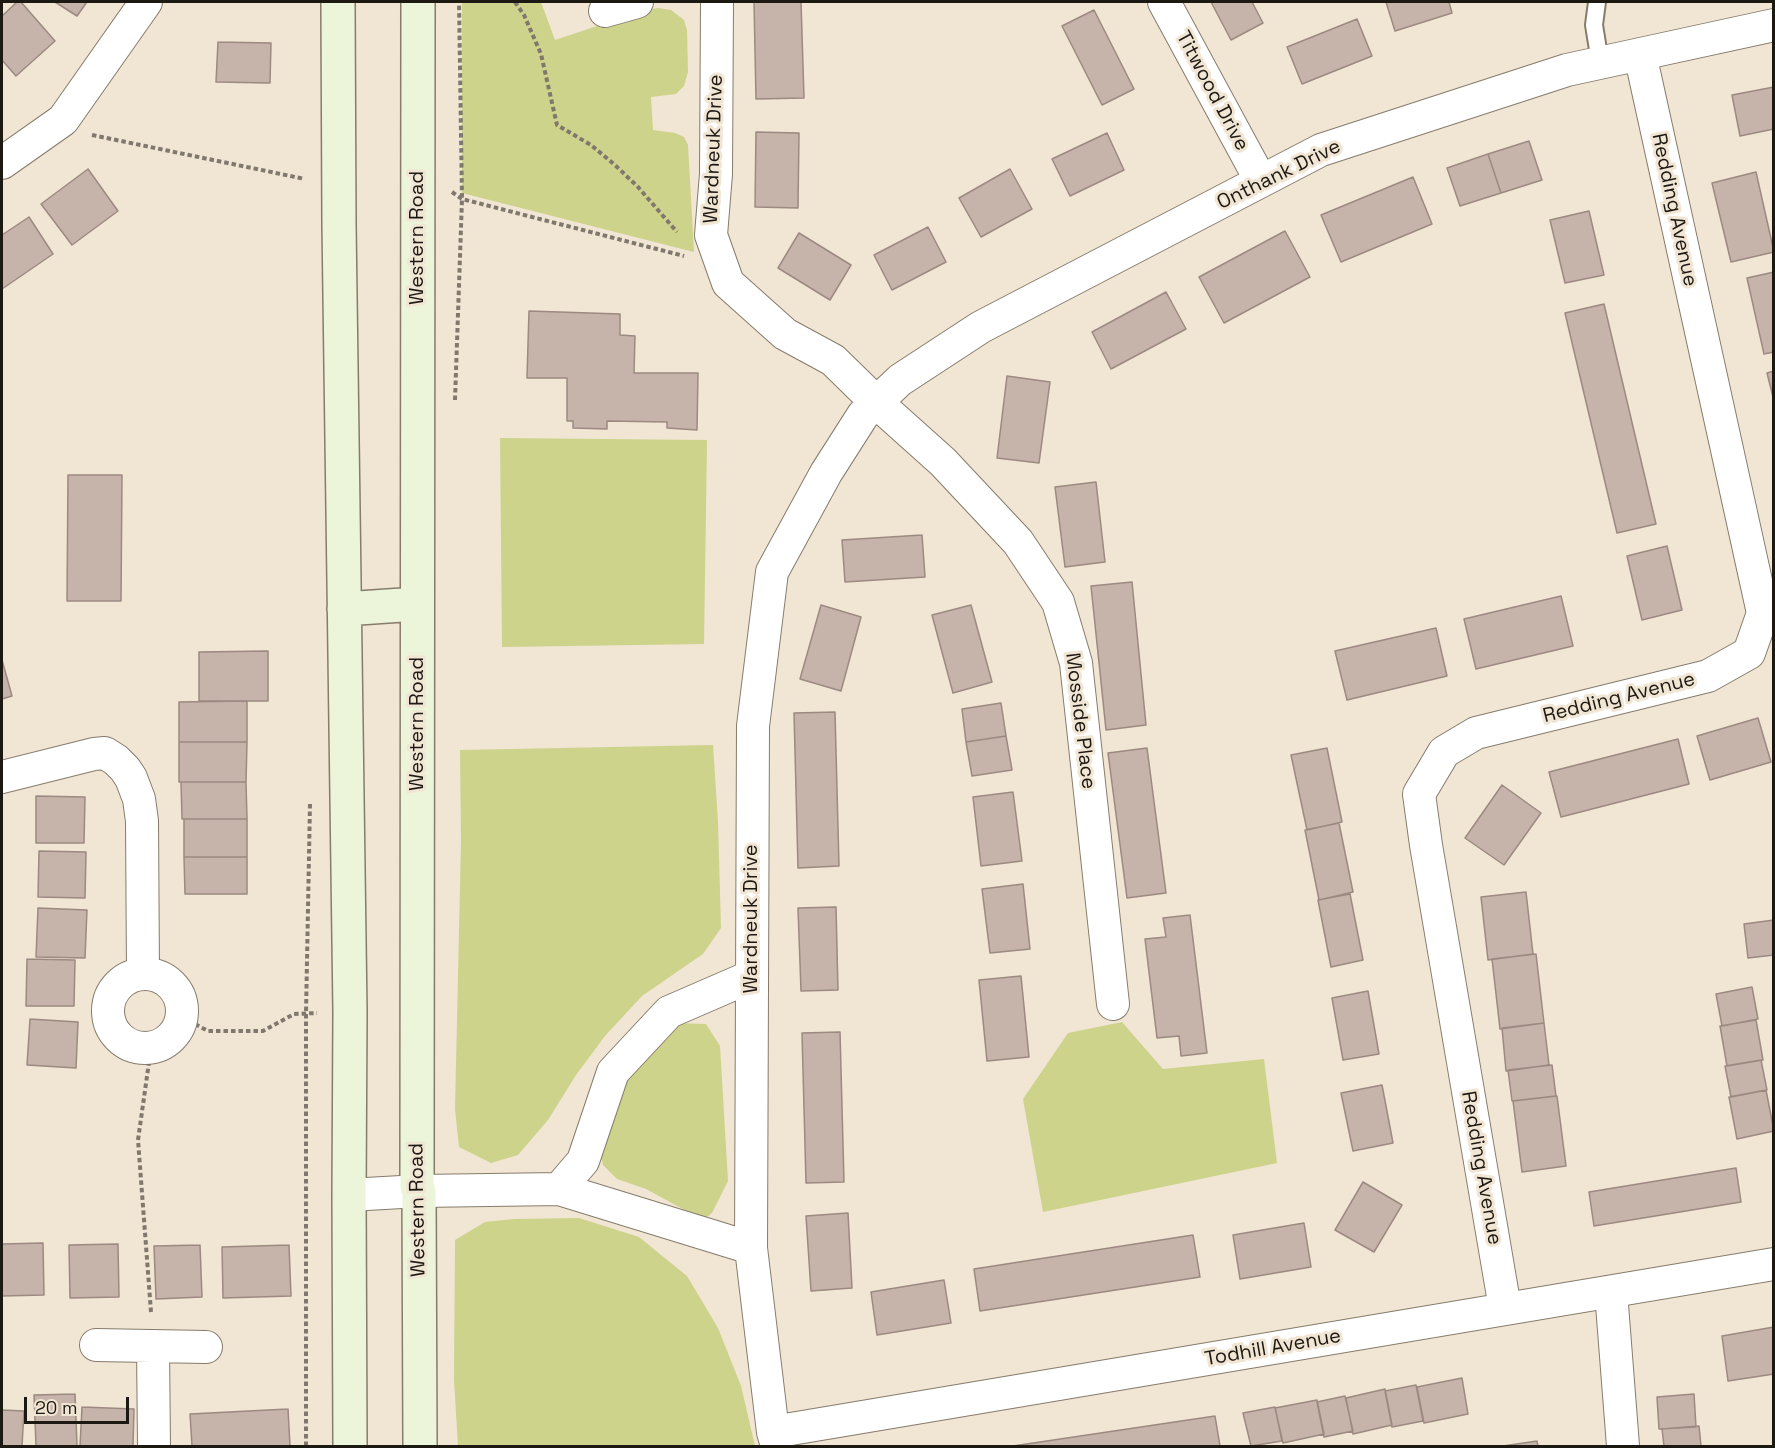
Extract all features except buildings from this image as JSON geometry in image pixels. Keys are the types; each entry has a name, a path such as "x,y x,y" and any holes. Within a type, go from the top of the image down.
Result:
{"main road":[{"path":"338,2 344,609 351,1012 348,1195 350,1446"},
{"name":"Western Road","path":"418,2 417,1187 419,1191 420,1446"},
{"path":"344,609 417,604"}],"street":[{"path":"2,163 63,120 146,2"},
{"path":"605,11 637,2"},
{"name":"Wardneuk Drive","path":"717,2 716,174 711,235 728,283 785,334 833,360 870,409 826,473 772,572 753,726 751,1248 775,1439"},
{"name":"Titwood Drive","path":"1164,2 1261,182"},
{"name":"Onthank Drive","path":"870,409 900,380 981,327 1321,150 1567,70 1773,25"},
{"name":"Redding Avenue","path":"1506,1308 1419,794 1444,752 1476,733 1708,676 1749,653 1763,613 1640,54"},
{"name":"Mosside Place","path":"870,409 943,462 1018,542 1058,602 1076,663 1113,1004"},
{"path":"2,777 105,753 125,769 139,800 142,821 143,974"},
{"path":"143,974 153,975 170,983 180,999 182,1017 176,1032 165,1042 151,1048 136,1047 123,1041 113,1029 108,1015 110,1000 117,987 129,978 143,974"},
{"path":"559,1189 584,1161 613,1072 669,1012 752,976"},
{"path":"348,1195 419,1191 559,1189 751,1248"},
{"name":"Todhill Avenue","path":"775,1439 1506,1308 1773,1264"},
{"path":"1611,1292 1623,1446"},
{"path":"96,1345 206,1347"},
{"path":"153,1346 154,1446"}],"lane":[{"path":"1597,2 1594,25 1600,62"}],"path":[{"path":"515,2 524,15 541,54 556,125 591,146 615,165 638,187 684,240 694,247 716,248"},
{"path":"182,1017 208,1031 263,1031 294,1014 351,1012"},
{"path":"151,1048 138,1140 153,1346"}],"green space":[{"path":"462,2 541,2 555,40 645,10 658,8 671,10 684,20 687,30 688,72 684,86 676,94 651,97 653,130 675,133 684,137 688,145 694,252 462,193"},
{"path":"500,438 707,440 704,644 502,647"},
{"path":"713,745 721,928 703,954 642,996 605,1036 576,1075 548,1120 518,1155 491,1163 459,1147 455,1109 461,841 460,750"},
{"path":"1122,1022 1163,1069 1264,1059 1277,1163 1043,1212 1023,1099 1068,1033"},
{"path":"675,1023 706,1024 720,1046 728,1181 712,1213 703,1220 646,1189 617,1179 603,1165 597,1138 619,1076"},
{"path":"579,1218 639,1237 687,1276 718,1328 741,1386 755,1446 458,1446 454,1380 455,1240 485,1222"}]}
